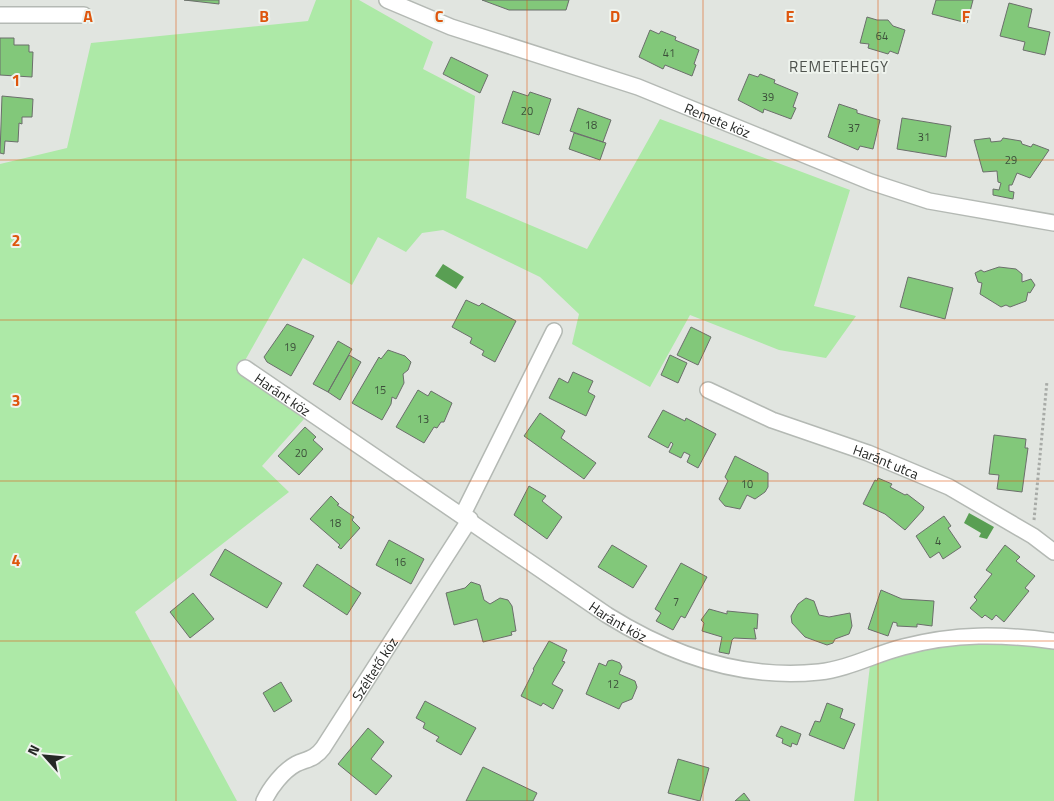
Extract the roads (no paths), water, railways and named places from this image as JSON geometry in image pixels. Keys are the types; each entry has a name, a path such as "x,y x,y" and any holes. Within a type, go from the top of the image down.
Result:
{"street":[{"name":"Remete köz","path":"387,0 451,27 638,87 871,182 929,201 1054,223"},
{"path":"0,15 84,15"},
{"name":"Széltető köz","path":"264,801 272,788 294,765 317,756 323,748 466,517 554,331"},
{"name":"Haránt köz","path":"245,368 607,615 642,637 665,647 755,673 820,672 902,647 969,635 1054,641"},
{"name":"Haránt utca","path":"708,390 772,420 868,453 949,487 1033,536 1054,552"}],"district":[{"name":"REMETEHEGY","path":"839,66"}]}
